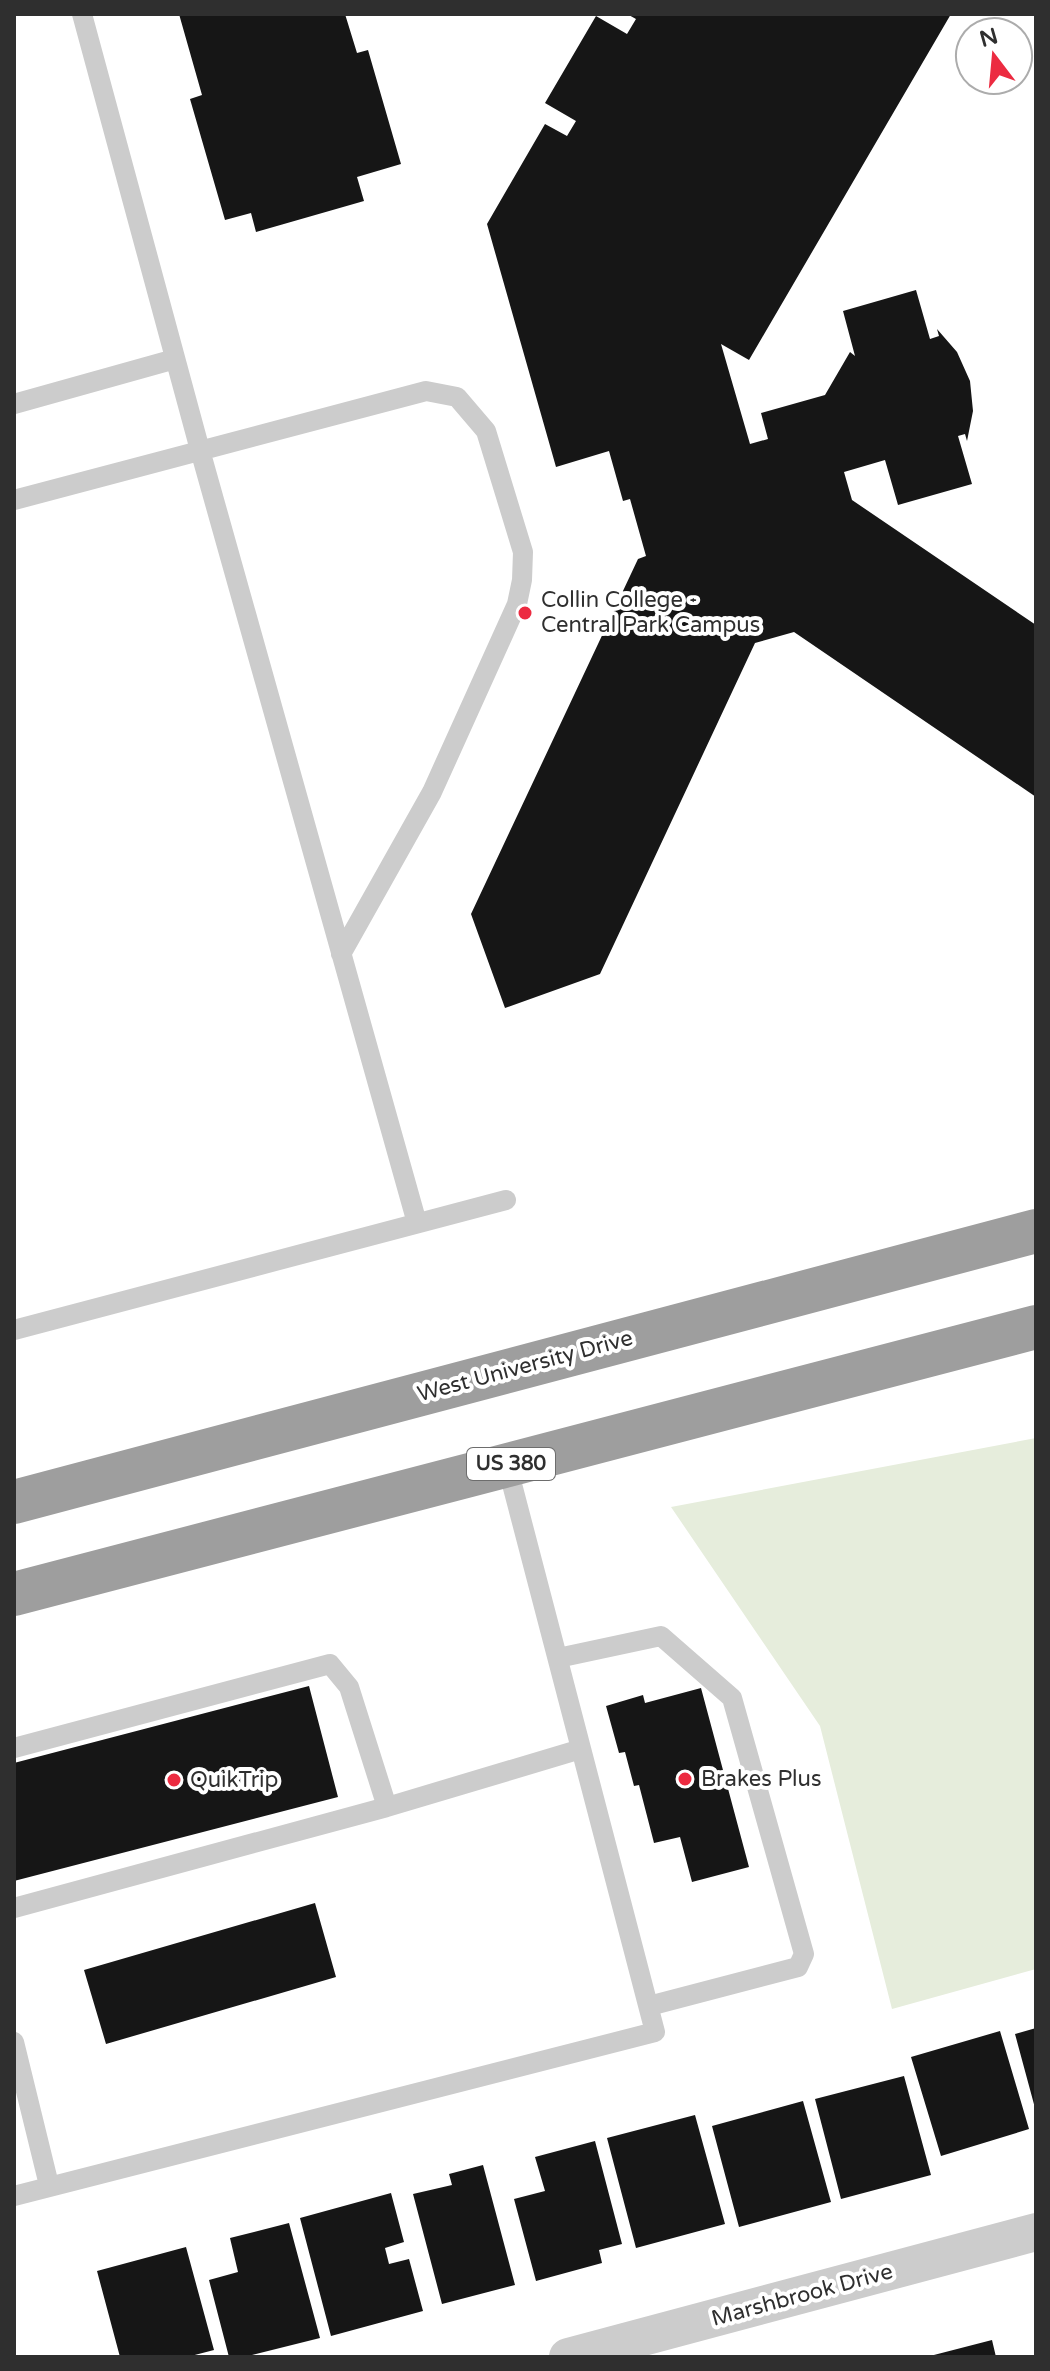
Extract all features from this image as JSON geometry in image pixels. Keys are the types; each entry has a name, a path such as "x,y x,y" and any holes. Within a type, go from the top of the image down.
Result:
{"highway":[{"name":"West University Drive","path":"14,1502 1036,1231"},
{"name":"US 380","path":"14,1594 1036,1327"}],"street":[{"name":"Marshbrook Drive","path":"577,2356 1036,2232"}],"lane":[{"path":"82,14 200,450 417,1223"},
{"path":"14,404 175,359"},
{"path":"14,500 426,391 457,397 486,431 523,552 517,604 432,792 341,954"},
{"path":"14,1330 506,1200"},
{"path":"14,2196 655,2032 507,1465"},
{"path":"558,1658 661,1636 732,1698 804,1954 798,1967 649,2006"},
{"path":"14,1748 330,1664 349,1687 387,1807"},
{"path":"14,1908 387,1807 581,1749"},
{"path":"14,2042 49,2185"}],"green space":[{"path":"1036,1438 1036,1969 892,2009 820,1726 671,1507"}],"building":[{"path":"179,14 345,14 357,53 368,50 401,164 357,177 364,201 256,232 251,213 225,220 190,99 202,95"},
{"path":"627,14 951,14 749,360 721,344 750,444 768,439 761,413 825,395 850,352 855,356 843,311 916,290 930,339 939,336 937,329 957,352 970,381 973,411 967,441 965,434 958,436 972,484 898,505 885,460 844,472 852,500 1036,625 1036,797 794,632 755,643 600,974 505,1008 471,914 638,559 646,556 630,499 623,501 609,451 556,467 487,224 545,124 567,136 576,121 545,103 596,16 627,34 636,19"},
{"name":"QuikTrip","path":"309,1686 338,1797 14,1881 14,1763"},
{"path":"701,1688 749,1867 692,1882 680,1837 654,1843 639,1785 634,1786 625,1752 619,1753 606,1706 643,1695 645,1703"},
{"path":"315,1903 336,1977 106,2044 84,1970"},
{"path":"1036,2028 1036,2108 1035,2108 1015,2034"},
{"path":"1000,2031 1029,2129 941,2156 911,2057"},
{"path":"904,2076 931,2175 841,2199 815,2099"},
{"path":"803,2101 831,2202 739,2227 712,2126"},
{"path":"695,2115 725,2224 636,2248 607,2138"},
{"path":"595,2141 622,2244 599,2250 602,2263 536,2281 514,2199 545,2191 535,2157"},
{"path":"483,2165 515,2285 442,2304 413,2194 452,2185 449,2174"},
{"path":"391,2193 404,2242 385,2248 389,2264 409,2259 423,2311 331,2336 300,2218"},
{"path":"289,2223 320,2338 244,2357 229,2357 209,2280 238,2272 230,2238"},
{"path":"186,2247 214,2350 187,2357 120,2357 97,2271"},
{"path":"992,2340 996,2357 930,2356"}],"place":[{"name":"Collin College - Central Park Campus","path":"525,613"},
{"name":"Brakes Plus","path":"685,1779"},
{"name":"QuikTrip","path":"174,1780"}]}
